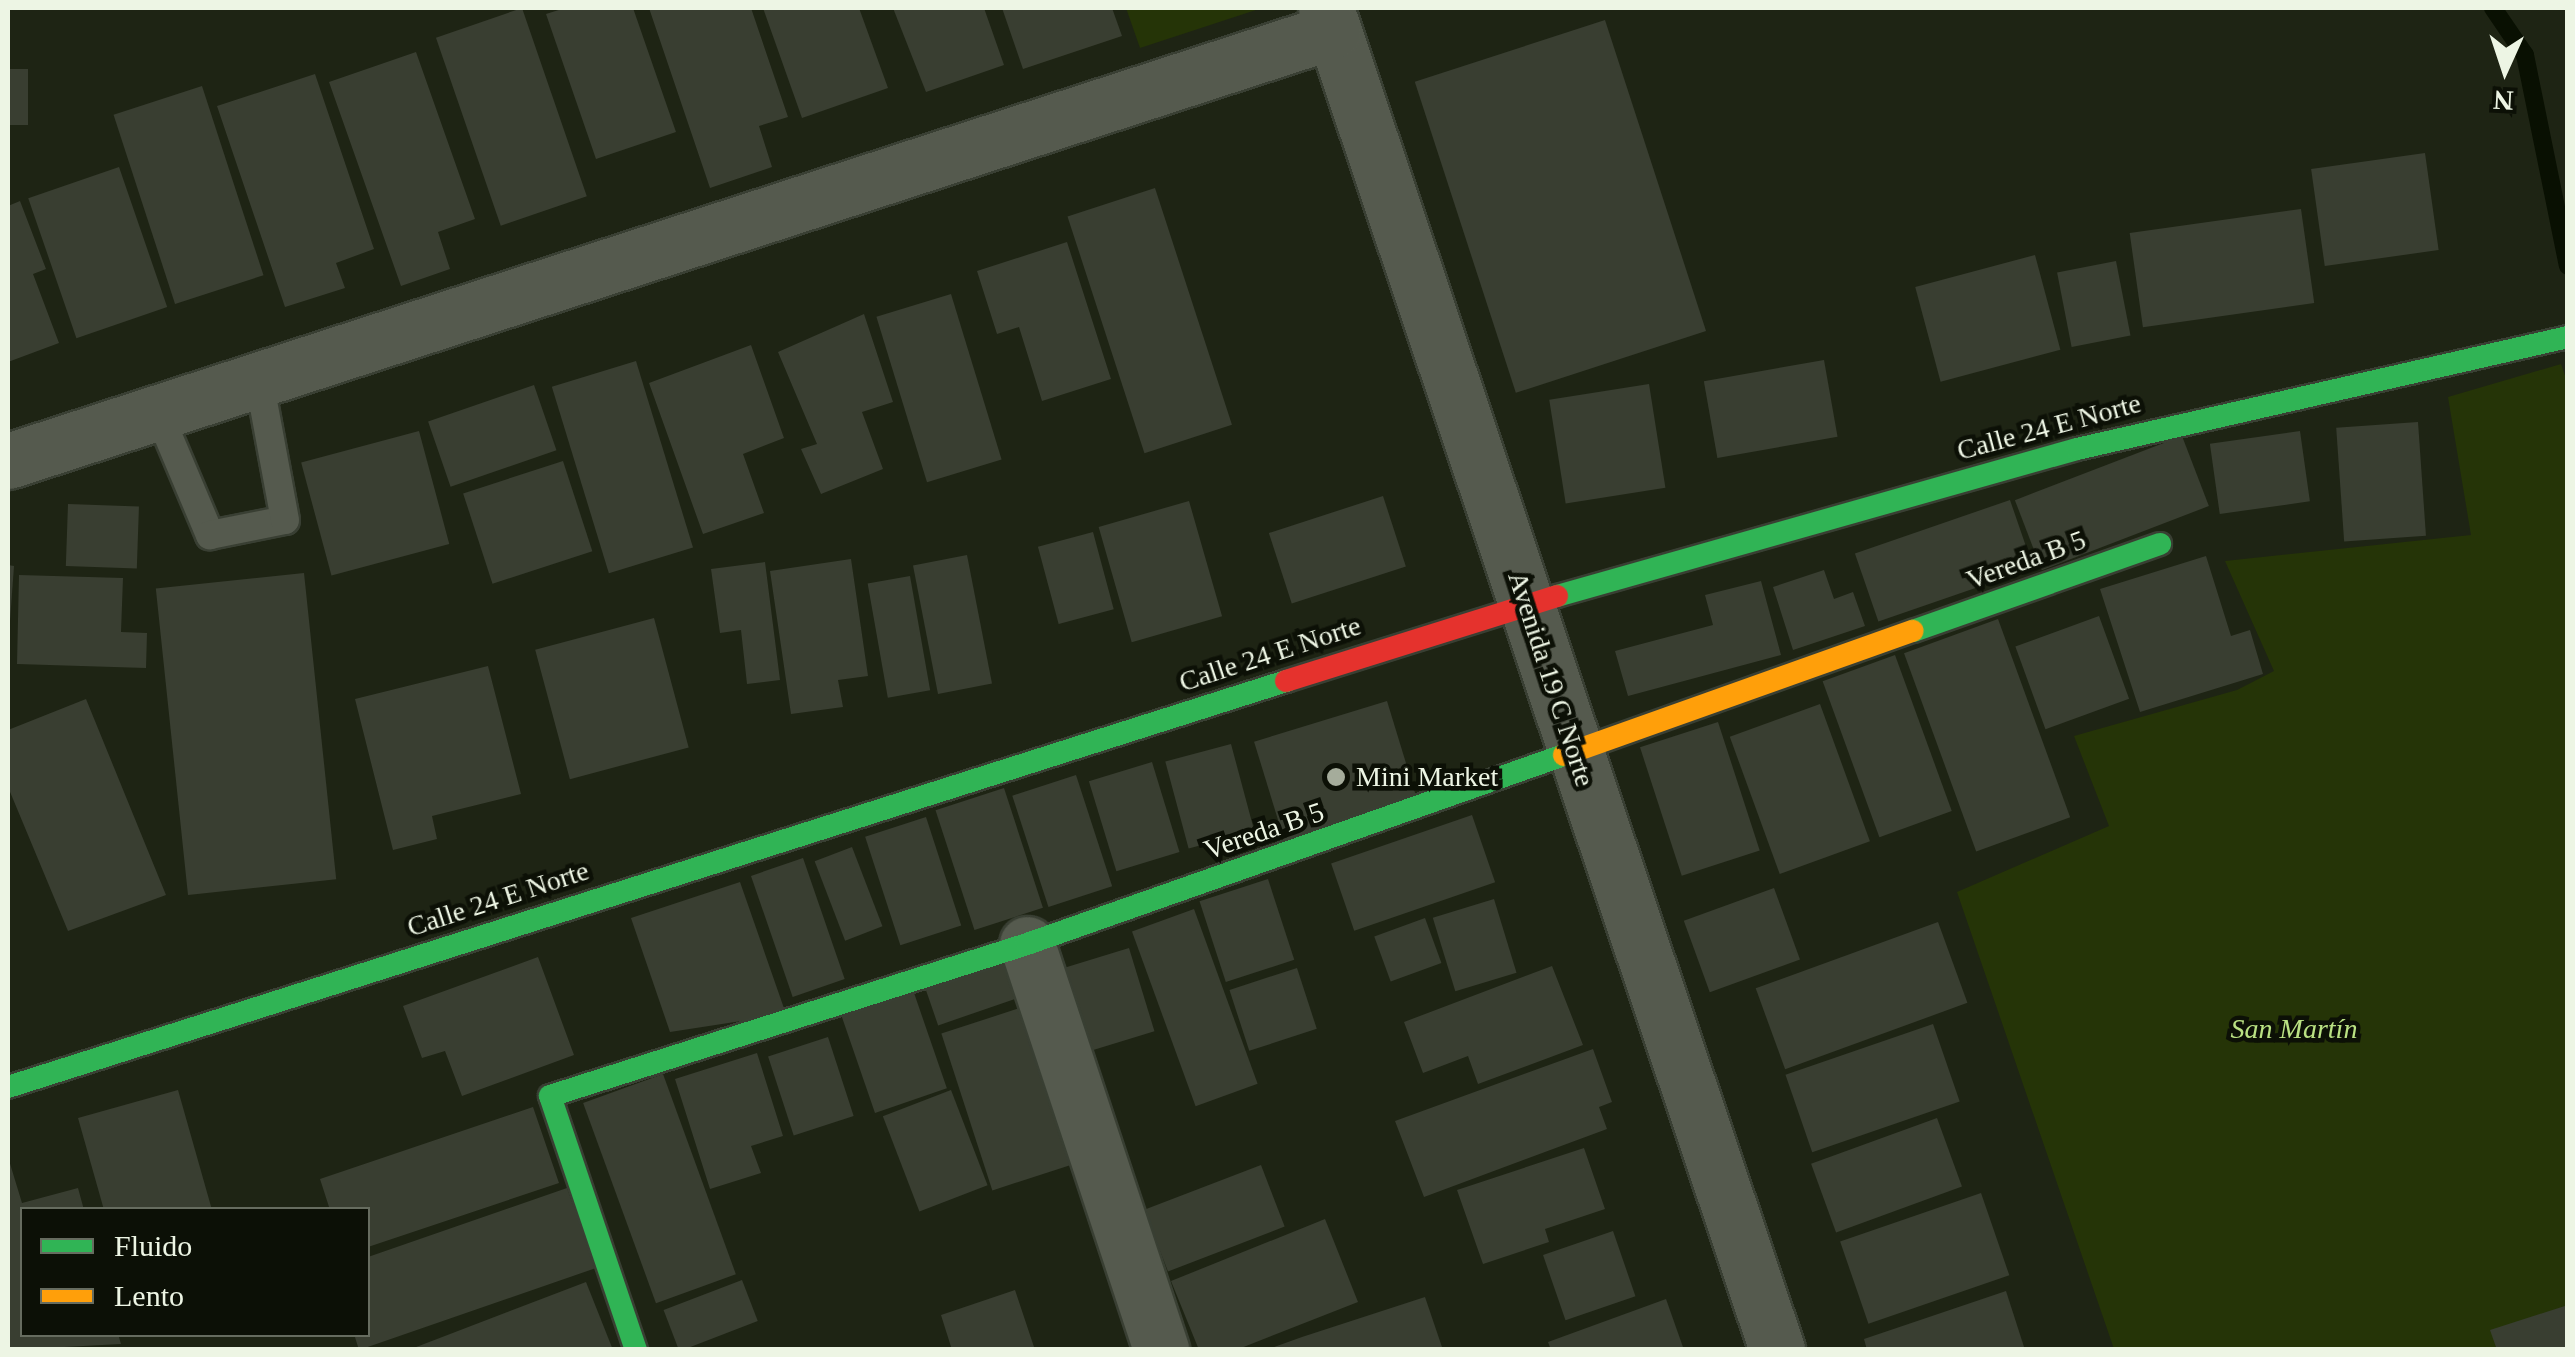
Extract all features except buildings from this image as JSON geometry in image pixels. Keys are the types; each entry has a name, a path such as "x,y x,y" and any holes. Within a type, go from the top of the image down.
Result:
{"main road":[{"name":"Calle 24 E Norte","path":"8,1087 1528,604 2169,426 2568,337"},
{"name":"Vereda B 5","path":"636,1350 550,1096 1026,944 1574,756 2160,544"}],"street":[{"path":"8,461 1329,19"},
{"name":"Avenida 19 C Norte","path":"1329,19 1528,604 1574,756 1778,1350"},
{"path":"1026,944 1161,1350"}],"lane":[{"path":"158,412 210,534 285,520 259,380"}],"green space":[{"path":"1126,8 1262,8 1140,48"},
{"name":"San Martín","path":"2561,364 2568,384 2567,1349 2114,1349 1957,892 2109,826 2074,736 2237,690 2274,671 2225,561 2471,535 2448,397"}],"waterway":[{"path":"2493,8 2525,55 2568,266"}],"traffic: fast":[{"path":"1557,596 2077,449 2568,337"},
{"path":"1913,631 2160,544"},
{"path":"8,1087 1286,681"},
{"path":"636,1350 550,1096 1027,944 1564,755"}],"traffic: slow":[{"path":"1564,755 1913,631"}],"traffic: jam":[{"path":"1286,681 1557,596"}],"place":[{"name":"Mini Market","path":"1336,777"}]}
